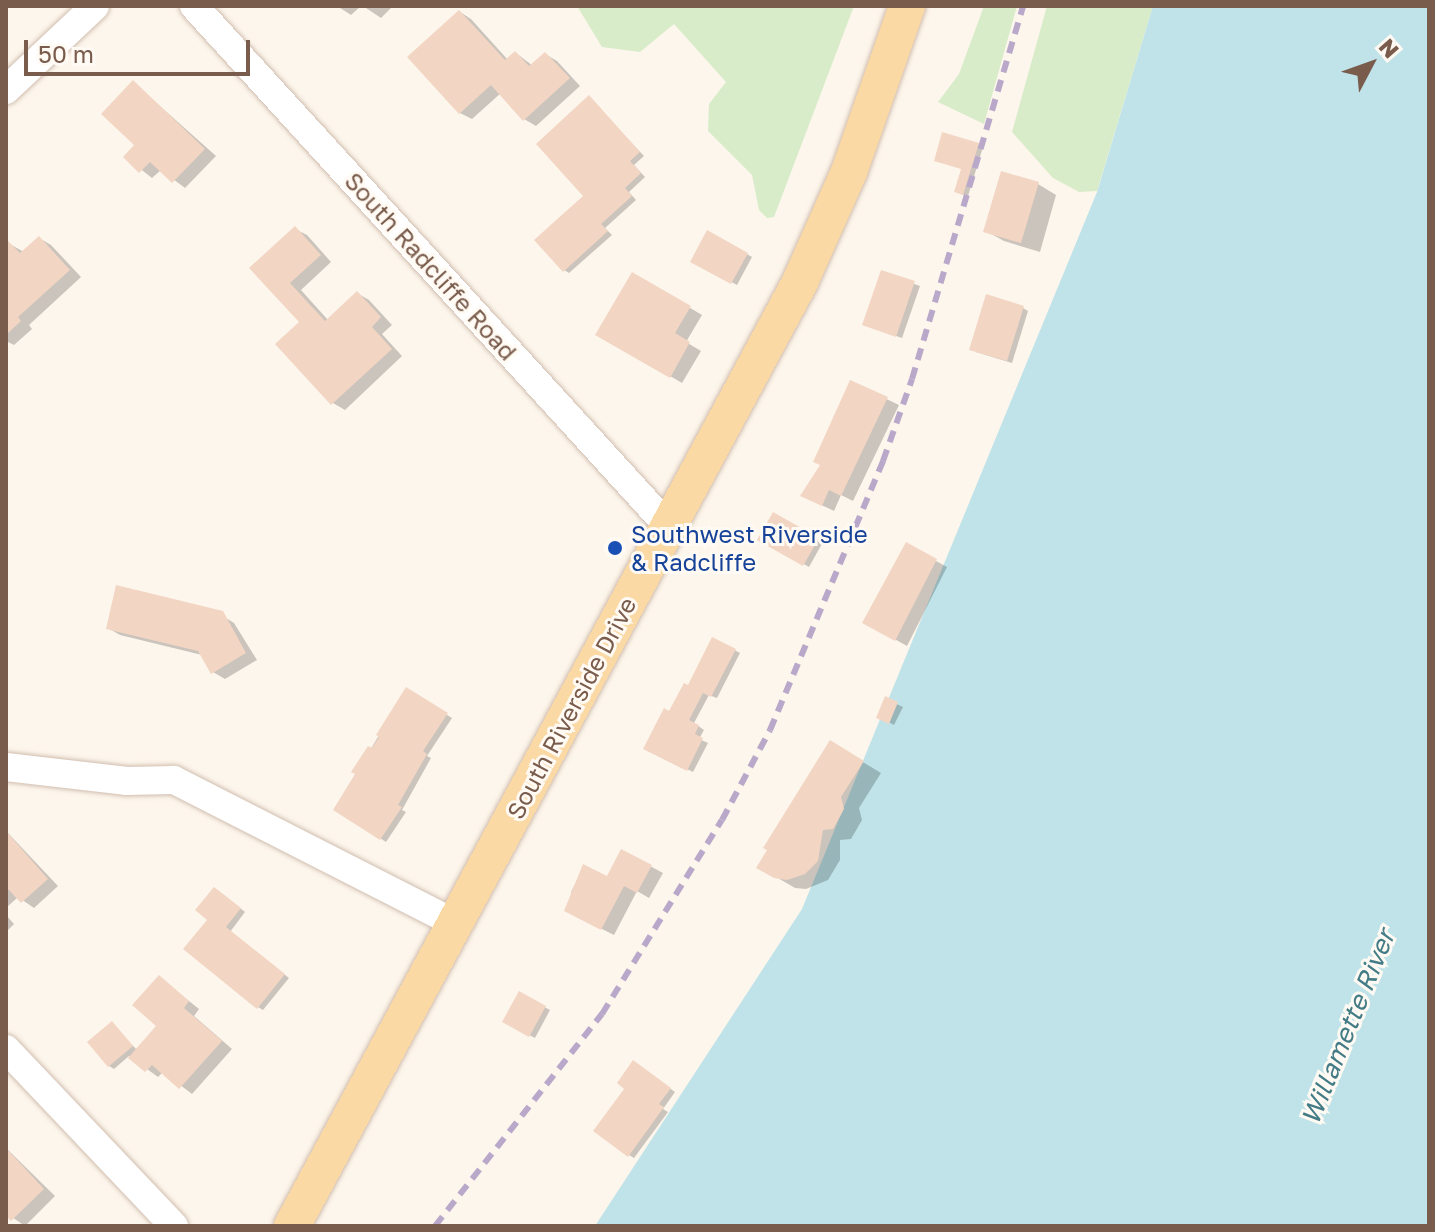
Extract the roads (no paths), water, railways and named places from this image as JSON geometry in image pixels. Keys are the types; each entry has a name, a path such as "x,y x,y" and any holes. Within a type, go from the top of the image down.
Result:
{"main road":[{"name":"South Riverside Drive","path":"292,1226 800,282 849,172 907,6"}],"street":[{"path":"6,90 95,6"},
{"name":"South Radcliffe Road","path":"194,6 668,526"},
{"path":"6,767 127,781 174,780 455,923"},
{"path":"6,1049 174,1226"}],"water":[{"name":"Willamette River","path":"1153,6 1429,6 1429,1226 595,1226 802,909 1097,192"}],"railway":[{"path":"435,1226 602,1014 722,820 770,730 883,461 912,379 1023,6"}],"place":[{"name":"Southwest Riverside & Radcliffe","path":"615,548"}]}
